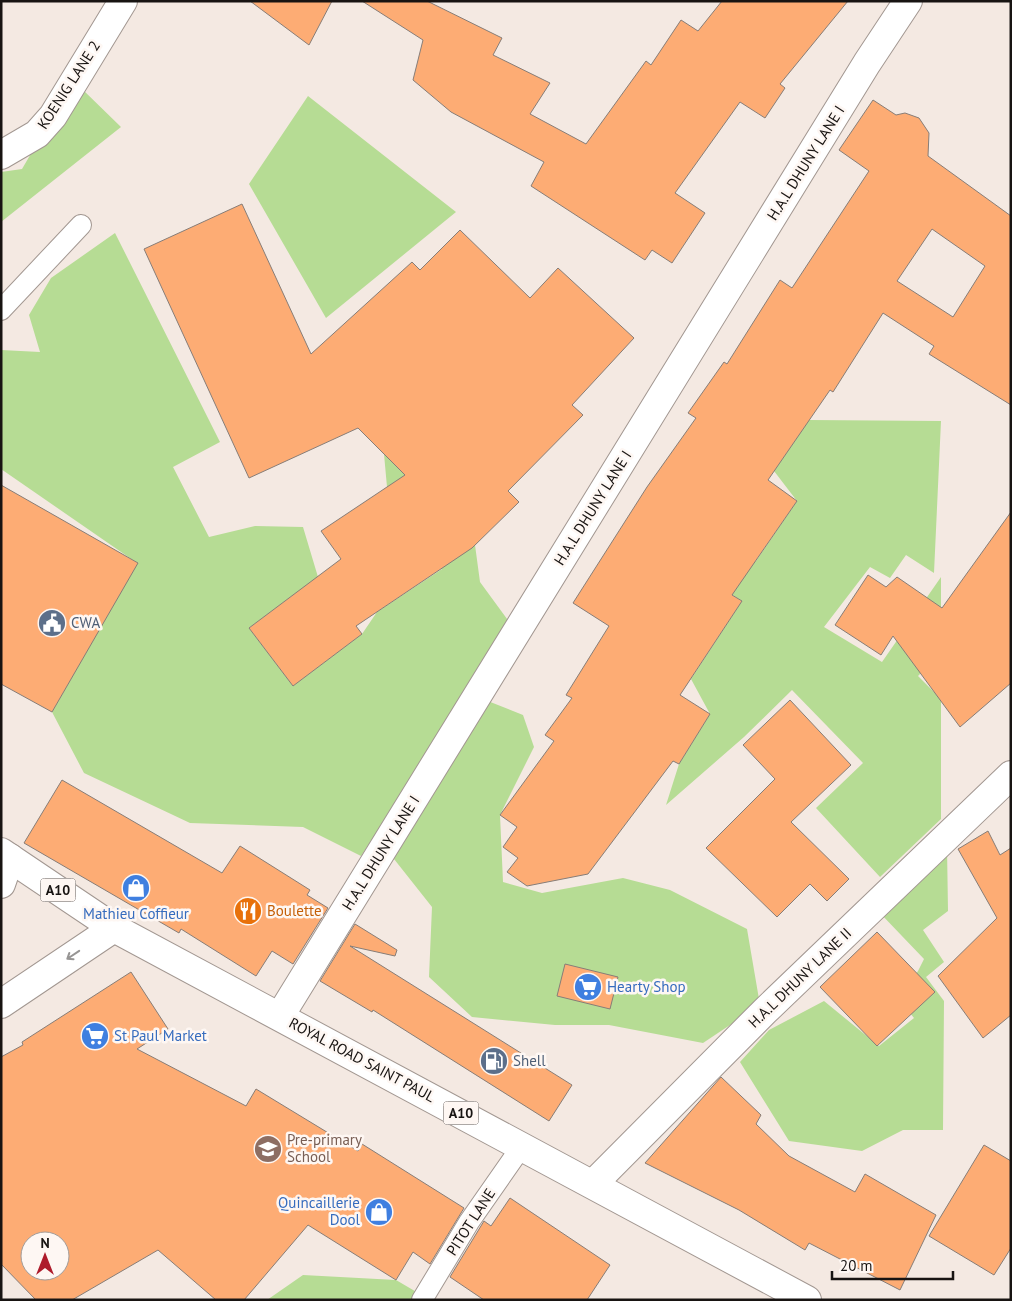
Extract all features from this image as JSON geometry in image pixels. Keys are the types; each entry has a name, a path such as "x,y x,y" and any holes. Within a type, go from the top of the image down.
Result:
{"street":[{"name":"KOENIG LANE 2","path":"1,155 37,134 53,116 123,1"},
{"name":"H.A.L DHUNY LANE I","path":"280,1016 867,63 908,1"},
{"name":"H.A.L DHUNY LANE II","path":"593,1184 764,1011 1011,775"},
{"name":"ROYAL ROAD SAINT PAUL","path":"6,855 114,928 807,1300"},
{"path":"1,884 6,855"},
{"path":"1,1004 114,928"}],"lane":[{"path":"1,310 81,225"},
{"name":"PITOT LANE","path":"422,1300 469,1222 522,1146"}],"green space":[{"path":"81,88 121,127 1,222 1,172 22,169 53,116"},
{"path":"308,96 456,212 326,318 249,184"},
{"path":"115,233 220,442 173,467 209,537 255,526 303,527 318,577 249,628 293,686 362,634 377,612 442,569 387,487 384,454 475,545 480,582 510,623 465,692 523,715 534,747 500,815 503,882 542,893 623,878 670,890 747,929 760,1005 703,1043 609,1025 555,1025 472,1017 429,977 432,907 375,835 361,856 303,827 190,823 84,773 52,712 137,563 1,469 1,350 40,352 29,315 51,278"},
{"path":"809,420 941,421 934,573 906,555 890,578 870,567 824,627 882,662 941,577 941,653 918,676 941,699 941,819 880,877 816,808 863,763 792,690 744,737 666,805 679,764 710,714 691,679 742,601 695,571 756,561 797,501 774,471"},
{"path":"947,847 948,911 923,930 944,962 926,977 944,1001 943,1130 903,1130 862,1151 789,1141 740,1062 769,1030 824,1001 879,1046 914,1018 898,998 918,971 924,959 879,912"},
{"path":"303,1275 396,1280 425,1297 422,1300 267,1300"}],"building":[{"path":"250,1 332,1 309,45"},
{"path":"362,1 427,1 502,38 493,55 550,83 530,114 586,144 646,61 651,65 681,20 698,31 722,1 848,1 780,84 785,88 765,118 740,102 675,193 705,213 672,263 652,250 645,260 531,186 544,162 451,112 413,80 423,40"},
{"path":"873,100 896,115 905,113 919,118 929,133 928,156 1011,216 1011,405 929,354 934,346 883,313 833,392 830,390 768,480 797,501 732,595 742,601 680,695 710,714 679,764 673,761 588,874 527,886 507,872 518,858 503,847 517,827 500,815 554,741 545,735 572,698 566,695 609,626 573,603 647,487 696,418 688,413 724,362 727,364 780,280 792,288 869,171 839,150","holes":["932,229 985,266 953,317 897,281"]},
{"path":"242,204 311,354 412,262 420,270 460,230 530,298 558,268 634,338 572,405 583,415 508,491 519,502 472,548 356,626 362,634 293,686 249,628 341,559 321,531 405,475 358,428 249,478 144,249"},
{"name":"CWA","path":"1,485 138,563 52,712 1,684"},
{"path":"1011,512 1011,683 960,727 893,636 881,655 835,625 868,575 886,587 897,577 942,608"},
{"path":"790,700 851,765 791,822 849,879 827,901 810,884 777,917 706,848 775,779 743,745"},
{"path":"62,780 222,873 240,846 310,890 307,895 328,908 293,964 272,951 256,976 181,929 179,933 24,843"},
{"path":"988,831 1000,855 1011,848 1011,1015 983,1038 938,976 997,918 958,849"},
{"path":"355,924 397,950 395,956 350,946 572,1085 549,1121 373,1010 372,1012 320,981"},
{"path":"877,932 935,992 877,1046 820,987"},
{"name":"Hearty Shop","path":"565,964 618,977 610,1009 557,996"},
{"path":"131,972 168,1029 137,1049 246,1106 256,1089 358,1151 362,1144 464,1208 430,1264 413,1252 396,1280 308,1225 244,1300 216,1300 158,1250 72,1300 36,1300 1,1264 1,1057 23,1045 22,1042"},
{"path":"721,1077 761,1115 756,1124 789,1156 855,1192 865,1174 936,1215 900,1290 809,1243 805,1250 739,1210 645,1163"},
{"path":"984,1145 1011,1161 1011,1248 994,1275 929,1236"},
{"path":"510,1198 610,1265 587,1300 484,1300 450,1277 484,1221 491,1226"}],"place":[{"name":"CWA","path":"52,623"},
{"name":"Mathieu Coffieur","path":"136,888"},
{"name":"Boulette","path":"248,911"},
{"name":"Hearty Shop","path":"588,987"},
{"name":"St Paul Market","path":"95,1036"},
{"name":"Shell","path":"494,1061"},
{"name":"Pre-primary School","path":"268,1149"},
{"name":"Quincaillerie Dool","path":"379,1212"}]}
